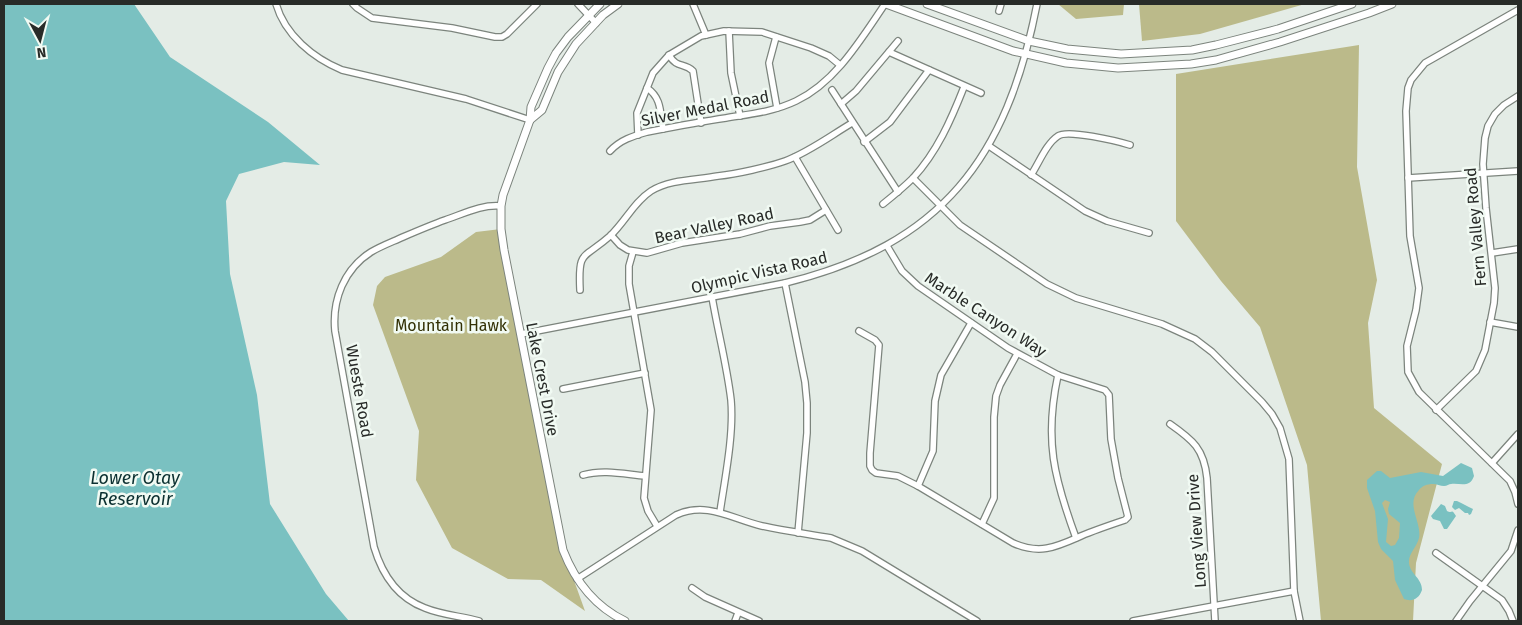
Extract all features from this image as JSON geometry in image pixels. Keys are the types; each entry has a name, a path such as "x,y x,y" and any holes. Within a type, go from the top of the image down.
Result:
{"main road":[{"name":"Lake Crest Drive","path":"600,4 568,37 548,68 531,106 530,120 503,195 500,219 503,244 560,536 567,559 587,594 608,612 625,621"},
{"name":"Lake Crest Drive","path":"530,120 542,110 565,58 596,23 618,4"},
{"path":"886,4 1025,54 1066,63 1118,68 1191,64 1216,60 1280,42 1392,4"},
{"path":"927,4 1029,41 1067,49 1121,54 1192,50 1278,29 1352,4"}],"street":[{"path":"276,4 294,37 311,53 328,64 342,70 466,99 530,120"},
{"path":"353,4 372,18 452,28 495,37 502,37 507,34 537,4"},
{"path":"578,4 596,23"},
{"path":"693,4 706,35"},
{"name":"Silver Medal Road","path":"610,151 615,146 638,135 740,116 777,108 796,101 812,91 840,65 852,52 886,4"},
{"path":"999,11 1001,4"},
{"name":"Olympic Vista Road","path":"521,334 785,283 837,269 887,246 907,234 941,206 963,181 989,146 1010,100 1029,41 1037,4"},
{"path":"1518,10 1433,58 1420,68 1412,80 1407,98 1408,178 1410,236 1419,288 1416,310 1406,346 1407,366 1416,389 1510,481 1518,504"},
{"path":"728,31 731,73 740,116"},
{"path":"638,135 637,113 653,73 669,55 706,35 728,31 762,32 811,48 829,56 840,65"},
{"path":"776,37 769,63 777,108"},
{"path":"840,104 856,91 898,41"},
{"path":"889,52 981,93"},
{"path":"669,55 677,65 690,68 693,71 701,123"},
{"path":"864,142 890,122 929,70"},
{"path":"883,204 913,178 929,158 943,136 964,86"},
{"path":"647,88 655,93 659,100 663,129"},
{"path":"832,90 898,192"},
{"name":"Fern Valley Road","path":"1436,410 1478,367 1485,350 1495,288 1484,173 1485,138 1488,126 1499,109 1518,96"},
{"path":"580,290 579,266 581,259 611,235 644,197 661,186 784,162 852,123"},
{"path":"1031,175 1048,147 1058,135 1100,137 1130,146"},
{"path":"989,146 1096,217 1149,233"},
{"path":"795,157 838,230"},
{"path":"1408,178 1518,170"},
{"path":"913,178 967,230 1061,292 1090,303 1162,324 1195,339 1212,352 1262,402 1280,428 1289,459 1294,591 1300,621"},
{"name":"Wueste Road","path":"479,621 423,608 398,590 382,568 373,538 335,331 334,316 338,293 346,278 356,264 369,253 433,224 477,209 501,206"},
{"name":"Bear Valley Road","path":"611,235 620,245 633,252 652,252 682,243 810,220 826,210"},
{"name":"Marble Canyon Way","path":"887,246 905,274 918,286 971,324 1017,354 1058,375 1102,388 1109,395 1109,420 1113,452 1128,517 1125,520 1076,538"},
{"path":"1492,253 1518,249"},
{"path":"633,252 628,274 651,410 644,489 645,503 657,526"},
{"path":"785,283 806,382 808,414 798,533"},
{"path":"712,297 731,401 729,447 720,512"},
{"path":"1490,322 1518,326"},
{"path":"918,486 933,450 934,401 941,375 971,324"},
{"path":"859,331 879,345 870,466 872,470 898,476 918,486 1013,543 1025,548 1049,549 1076,538 1063,502 1053,463 1052,414 1058,375"},
{"path":"982,524 994,498 994,417 996,396 1017,354"},
{"path":"563,390 645,373"},
{"name":"Long View Drive","path":"1170,424 1194,442 1204,460 1207,478 1215,621"},
{"path":"1492,462 1518,434"},
{"path":"584,475 594,472 605,472 645,476"},
{"path":"577,579 676,515 690,510 702,509 720,512 757,525 831,538 853,547 977,621"},
{"path":"1456,621 1511,551 1518,530"},
{"path":"1436,553 1502,600 1513,621"},
{"path":"692,588 705,597 760,621"},
{"path":"1133,621 1294,591"},
{"path":"735,621 738,613"}],"green space":[{"path":"1058,4 1124,4 1123,15 1076,19"},
{"path":"1139,4 1305,4 1200,34 1142,41"},
{"path":"1359,45 1357,167 1377,280 1368,323 1374,408 1442,464 1416,563 1413,621 1321,621 1307,465 1260,327 1221,281 1176,221 1176,74"},
{"name":"Mountain Hawk","path":"501,229 563,550 585,611 541,580 508,579 452,548 416,480 419,431 373,305 377,286 385,277 441,257 476,232"}],"water":[{"name":"Lower Otay Reservoir","path":"4,4 134,4 170,57 268,122 320,165 284,162 239,174 226,201 230,274 257,395 270,504 326,594 349,621 4,621"},
{"path":"1461,463 1472,468 1474,476 1468,484 1444,486 1434,484 1423,486 1415,495 1414,507 1419,538 1409,563 1411,570 1420,582 1422,590 1415,599 1404,599 1395,580 1393,561 1381,549 1378,542 1375,511 1367,488 1367,480 1377,471 1381,471 1390,478 1421,472 1443,476","holes":["1385,500 1390,502 1389,514 1400,523 1399,538 1395,545 1391,546 1386,542 1388,519 1382,503"]},
{"path":"1454,501 1473,509 1471,514 1465,513 1459,508 1455,510 1452,507"},
{"path":"1441,504 1445,506 1447,511 1453,512 1456,516 1447,529 1444,529 1440,521 1433,519 1431,516"}]}
